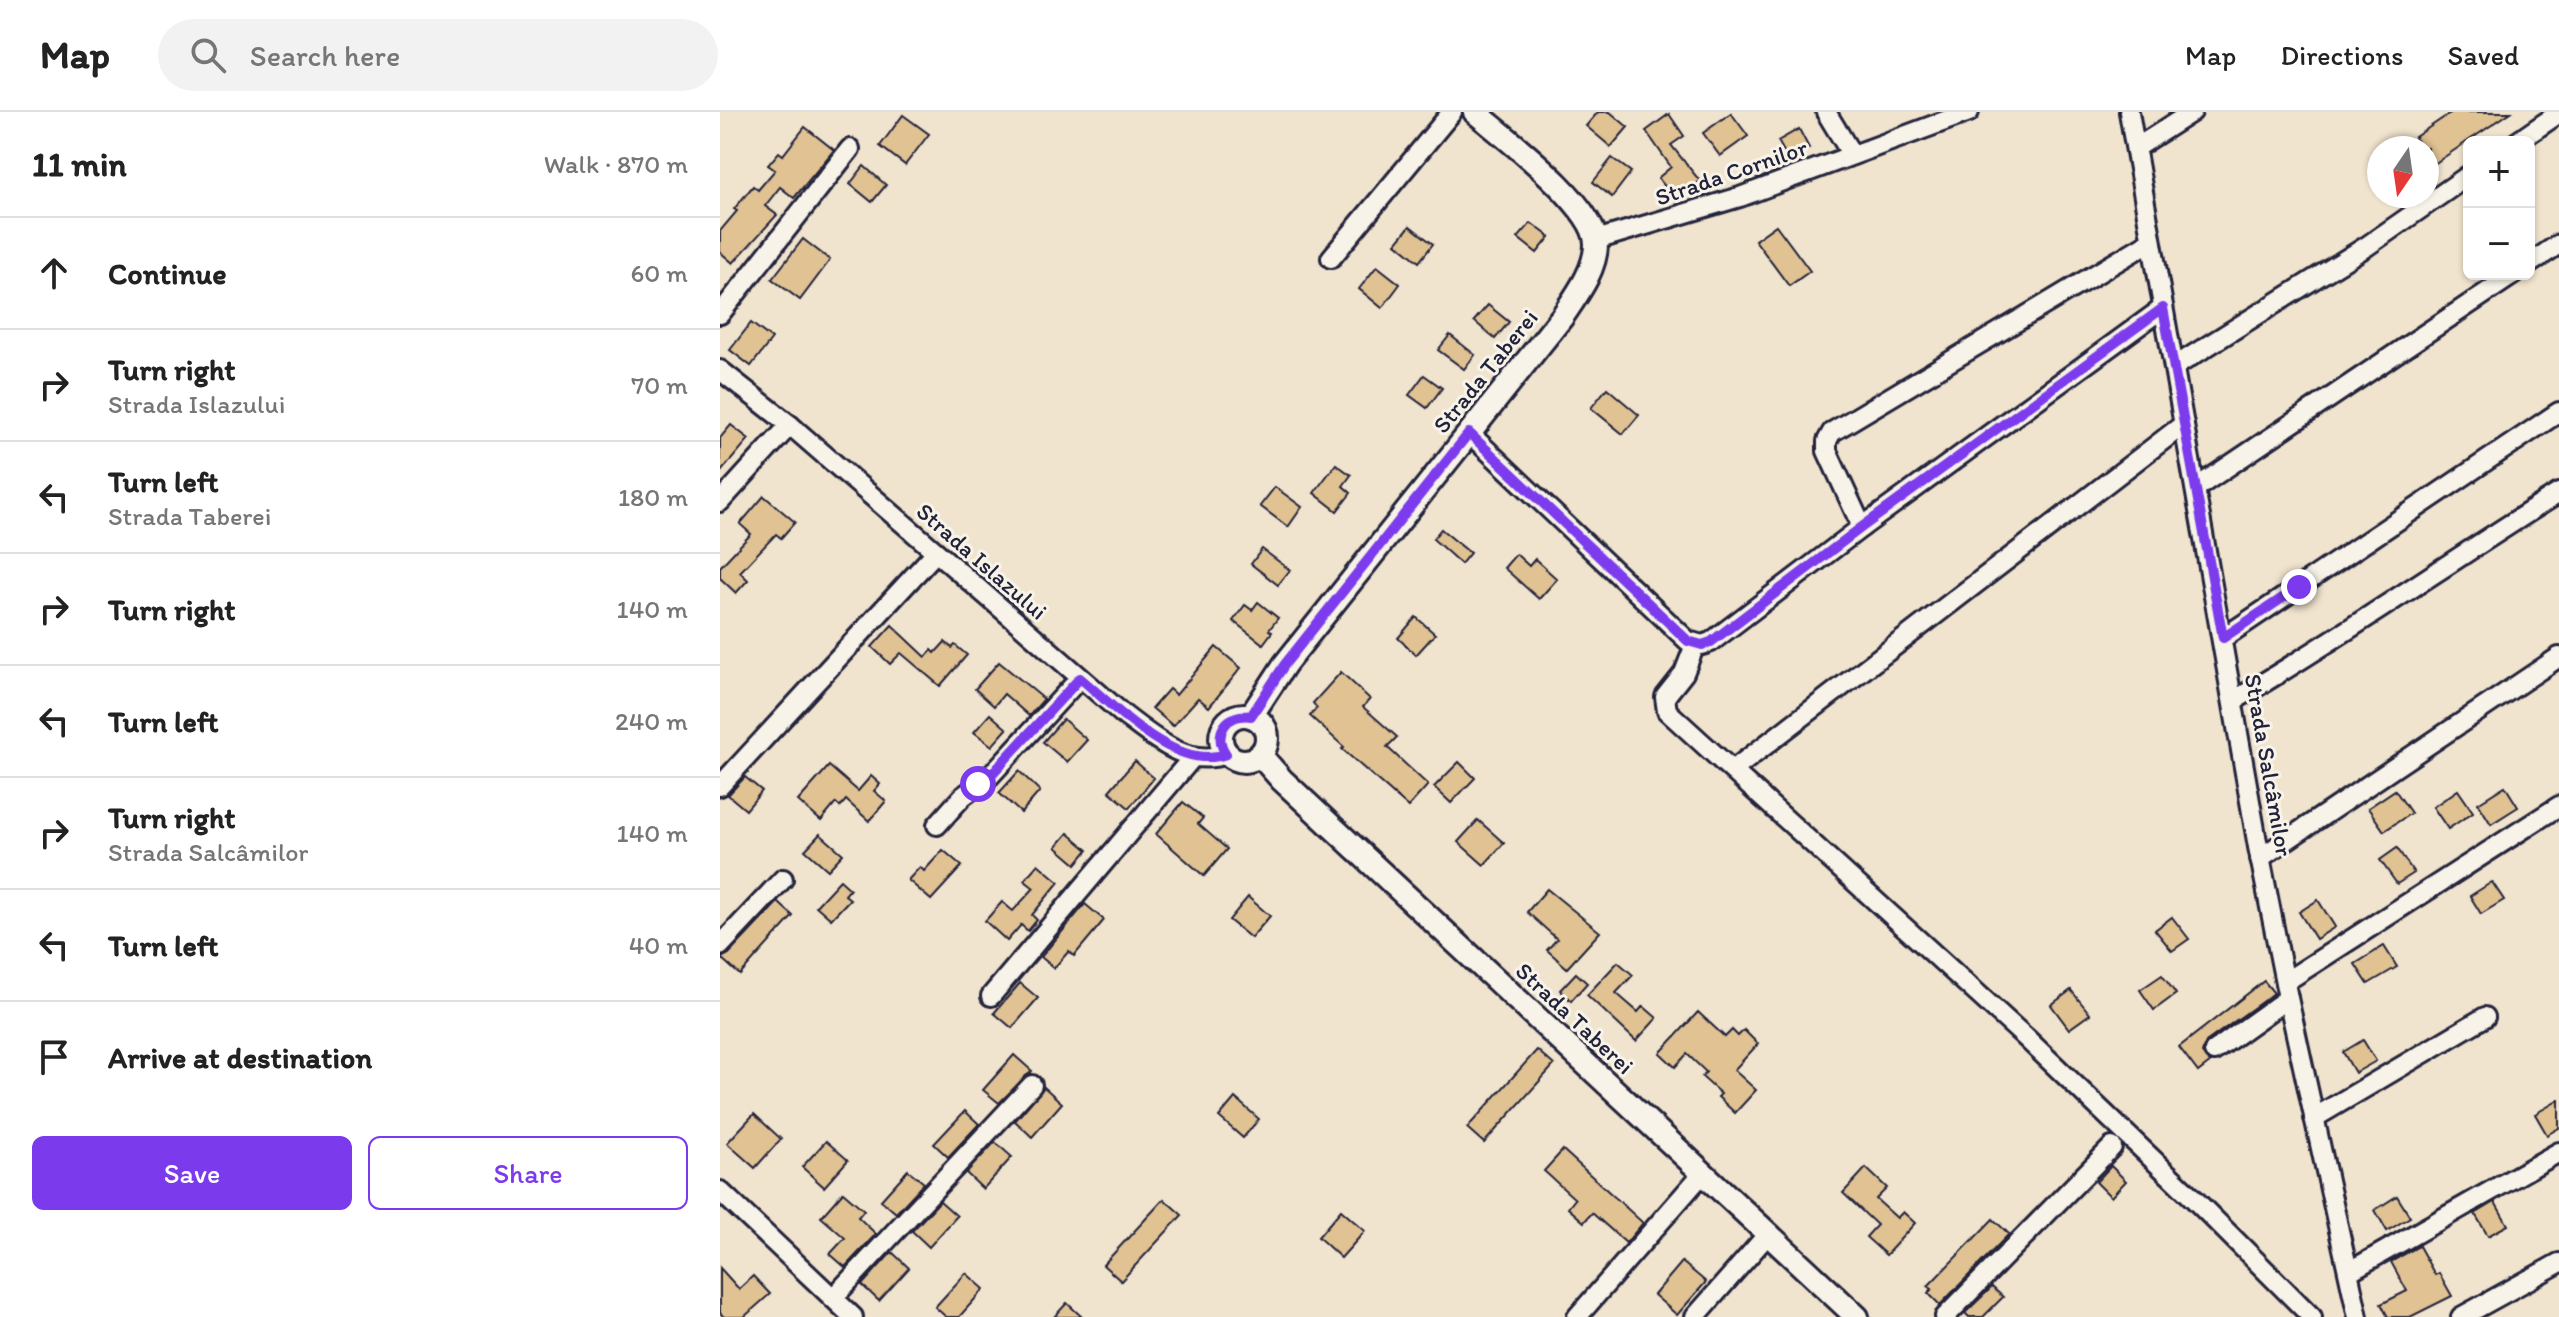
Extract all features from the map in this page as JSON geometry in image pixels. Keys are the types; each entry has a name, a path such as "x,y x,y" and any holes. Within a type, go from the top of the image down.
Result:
{"street":[{"path":"1331,258 1452,112"},
{"path":"1475,112 1568,195 1584,216 1596,240"},
{"path":"1826,112 1852,155"},
{"name":"Strada Cornilor","path":"1596,240 1740,197 1969,112"},
{"name":"Strada Salcâmilor","path":"2129,112 2260,858 2358,1317"},
{"path":"2136,148 2192,112"},
{"path":"2526,136 2559,113"},
{"path":"720,314 850,149"},
{"path":"2174,367 2367,246 2463,179"},
{"name":"Strada Taberei","path":"1226,754 1220,742 1222,728 1237,715 1251,716 1285,664 1562,317 1590,269 1596,240"},
{"path":"1862,527 1827,451 1827,441 1832,432 2151,241"},
{"path":"2535,260 2559,244"},
{"path":"2196,488 2505,280"},
{"path":"1695,645 1711,642 1862,527 2163,308"},
{"name":"Strada Islazului","path":"720,370 790,425 1080,678 1157,740 1193,757"},
{"path":"2223,638 2559,412"},
{"path":"1733,770 2184,424"},
{"path":"720,502 790,425"},
{"path":"1469,433 1695,645"},
{"path":"2233,701 2287,670 2447,563 2559,493"},
{"path":"720,786 936,552"},
{"path":"1695,645 1691,661 1665,697 1664,704 1675,719 2025,1037 2312,1317"},
{"path":"2260,858 2559,657"},
{"path":"937,825 962,797 990,776 1080,678"},
{"path":"991,996 1193,757 1211,758 1226,754 1243,762 1260,755 1267,743 1266,729 1251,716"},
{"name":"Strada Taberei","path":"1260,755 1282,780 1768,1234 1844,1312"},
{"path":"2214,1051 2286,990 2559,806"},
{"path":"720,946 783,879"},
{"path":"2314,1118 2485,1017"},
{"path":"833,1298 1032,1085"},
{"path":"1945,1317 2112,1147"},
{"path":"2350,1271 2559,1152"},
{"path":"1577,1317 1703,1173"},
{"path":"720,1191 853,1317"},
{"path":"1695,1317 1768,1234"},
{"path":"2461,1317 2559,1263"}],"building":[{"path":"1598,112 1610,112 1628,127 1611,147 1586,126"},
{"path":"2452,112 2511,112 2475,136 2463,136 2463,144 2439,161 2439,136 2416,136"},
{"path":"1731,113 1748,136 1720,156 1703,133"},
{"path":"1669,114 1684,136 1671,145 1700,181 1676,200 1658,178 1671,167 1646,131"},
{"path":"903,115 929,134 905,165 880,146"},
{"path":"805,127 834,150 794,198 780,187 765,206 777,215 733,263 720,252 720,231 753,186 758,190 775,170 768,165 779,152 783,155"},
{"path":"1799,129 1809,148 1788,159 1778,141"},
{"path":"1612,158 1631,172 1612,197 1593,182"},
{"path":"864,166 886,185 872,202 850,184"},
{"path":"1531,223 1550,237 1537,253 1518,238"},
{"path":"1776,225 1810,271 1789,286 1755,240"},
{"path":"1410,226 1433,244 1419,262 1396,243"},
{"path":"803,239 830,260 800,300 772,279"},
{"path":"1377,266 1400,284 1382,308 1359,289"},
{"path":"1488,305 1509,322 1495,339 1474,321"},
{"path":"751,323 772,339 751,366 730,350"},
{"path":"1450,335 1475,355 1464,369 1438,350"},
{"path":"1424,375 1442,388 1427,408 1409,395"},
{"path":"1607,388 1639,415 1623,434 1591,408"},
{"path":"731,425 749,439 720,473 720,438"},
{"path":"1336,464 1351,475 1343,486 1351,493 1337,511 1314,493"},
{"path":"1275,487 1302,507 1288,527 1260,506"},
{"path":"764,496 795,522 781,538 776,534 740,572 748,580 736,593 720,578 720,567 751,534 740,524"},
{"path":"1441,529 1470,553 1461,564 1433,539"},
{"path":"1262,549 1290,570 1278,585 1251,564"},
{"path":"1516,554 1529,566 1535,559 1557,579 1539,599 1504,568"},
{"path":"1258,602 1278,618 1263,644 1233,621 1245,605 1252,610"},
{"path":"1416,617 1435,634 1416,655 1398,638"},
{"path":"892,625 926,657 932,650 935,653 945,642 952,648 955,645 967,655 940,686 901,653 890,664 872,647"},
{"path":"1216,647 1241,668 1209,707 1198,698 1173,726 1152,708 1169,689 1176,695"},
{"path":"999,662 1044,699 1029,716 1004,694 994,706 975,689"},
{"path":"1341,672 1370,699 1363,707 1397,737 1387,747 1428,785 1408,807 1342,749 1344,747 1310,716 1317,708 1313,703"},
{"path":"990,714 1007,729 992,746 974,732"},
{"path":"1063,719 1087,740 1067,762 1043,742"},
{"path":"1135,761 1154,778 1129,808 1109,791"},
{"path":"1459,762 1475,778 1451,803 1434,787"},
{"path":"829,766 858,791 871,776 880,784 874,791 886,801 869,821 846,800 840,807 836,803 821,821 798,801"},
{"path":"1019,771 1040,791 1021,813 999,793"},
{"path":"745,777 762,791 746,810 728,795"},
{"path":"2505,786 2518,807 2491,824 2478,803"},
{"path":"2395,790 2411,813 2384,831 2368,808"},
{"path":"2458,790 2473,812 2448,829 2433,807"},
{"path":"1183,802 1203,818 1198,824 1227,849 1204,876 1156,834"},
{"path":"1478,820 1504,843 1484,865 1458,842"},
{"path":"1068,833 1088,850 1076,864 1056,847"},
{"path":"820,834 843,854 828,870 805,850"},
{"path":"2397,848 2414,873 2397,884 2380,860"},
{"path":"943,850 962,866 931,900 908,880 920,867 924,871"},
{"path":"1038,864 1059,882 1032,915 1037,920 1028,931 1021,925 1007,941 985,921 1002,902 1013,911 1034,888 1024,880"},
{"path":"840,880 850,889 845,895 850,899 831,919 816,906"},
{"path":"2492,882 2504,900 2481,914 2470,896"},
{"path":"1547,889 1600,932 1567,968 1547,950 1557,939 1527,912"},
{"path":"1248,897 1270,916 1251,938 1229,920"},
{"path":"2318,900 2335,927 2316,939 2299,912"},
{"path":"778,902 793,916 740,975 721,958 729,954"},
{"path":"1085,904 1104,920 1074,956 1069,951 1054,968 1041,957"},
{"path":"2172,917 2189,939 2172,951 2155,930"},
{"path":"2384,946 2397,967 2368,984 2355,964"},
{"path":"1618,962 1633,975 1616,993 1638,1012 1643,1006 1657,1018 1636,1041 1587,995"},
{"path":"1576,973 1587,983 1571,1001 1560,990"},
{"path":"2162,975 2176,994 2154,1010 2140,990"},
{"path":"2264,981 2274,993 2206,1042 2202,1053 2211,1062 2198,1072 2179,1047"},
{"path":"1020,983 1038,998 1012,1028 994,1013"},
{"path":"2071,990 2090,1014 2069,1029 2051,1005"},
{"path":"1698,1012 1725,1037 1732,1030 1738,1036 1744,1030 1758,1044 1734,1070 1756,1090 1735,1113 1718,1097 1721,1094 1702,1077 1706,1072 1687,1054 1675,1067 1660,1053"},
{"path":"2363,1040 2376,1061 2355,1073 2343,1052"},
{"path":"1537,1050 1554,1065 1484,1143 1467,1128"},
{"path":"1014,1055 1032,1071 999,1103 983,1090"},
{"path":"1044,1087 1062,1103 1032,1137 1015,1121"},
{"path":"1235,1098 1259,1119 1243,1138 1219,1117"},
{"path":"2559,1100 2559,1128 2547,1135 2535,1114"},
{"path":"965,1111 979,1124 948,1157 934,1144"},
{"path":"754,1114 781,1139 755,1168 727,1143"},
{"path":"826,1141 848,1160 824,1187 802,1167"},
{"path":"995,1142 1012,1157 983,1189 966,1173"},
{"path":"1563,1150 1643,1223 1626,1243 1592,1213 1584,1222 1568,1208 1575,1199 1544,1171"},
{"path":"2111,1166 2126,1181 2111,1197 2096,1182"},
{"path":"1866,1168 1887,1188 1876,1199 1897,1218 1903,1212 1915,1223 1886,1255 1866,1237 1877,1225 1843,1193"},
{"path":"908,1170 924,1183 896,1213 881,1200"},
{"path":"843,1192 864,1210 858,1217 876,1234 845,1267 830,1254 845,1238 821,1217"},
{"path":"2397,1196 2410,1217 2387,1231 2375,1210"},
{"path":"1164,1199 1182,1215 1121,1281 1103,1265"},
{"path":"940,1201 957,1216 929,1247 912,1231"},
{"path":"2495,1202 2508,1225 2488,1236 2475,1214"},
{"path":"1341,1210 1365,1231 1341,1258 1318,1237"},
{"path":"1993,1219 2009,1234 1940,1305 1928,1293 1932,1289 1928,1286"},
{"path":"2419,1246 2435,1275 2439,1273 2452,1296 2410,1317 2388,1317 2381,1304 2407,1291 2391,1262"},
{"path":"892,1252 909,1268 879,1301 862,1285"},
{"path":"1682,1262 1706,1282 1677,1315 1654,1295"},
{"path":"720,1268 739,1289 753,1276 770,1294 744,1317 724,1317 720,1313"},
{"path":"966,1273 984,1289 959,1317 946,1317 935,1307"},
{"path":"1992,1287 2003,1297 1983,1317 1969,1317 1965,1313"},
{"path":"1067,1303 1082,1317 1054,1317"}],"route":[{"path":"978,784 990,776 1080,678 1125,716 1176,750 1202,759 1226,754 1220,742 1222,728 1237,715 1251,716 1285,664 1469,433 1688,641 1702,645 1711,642 1862,527 2163,308 2223,638 2299,587"}]}
